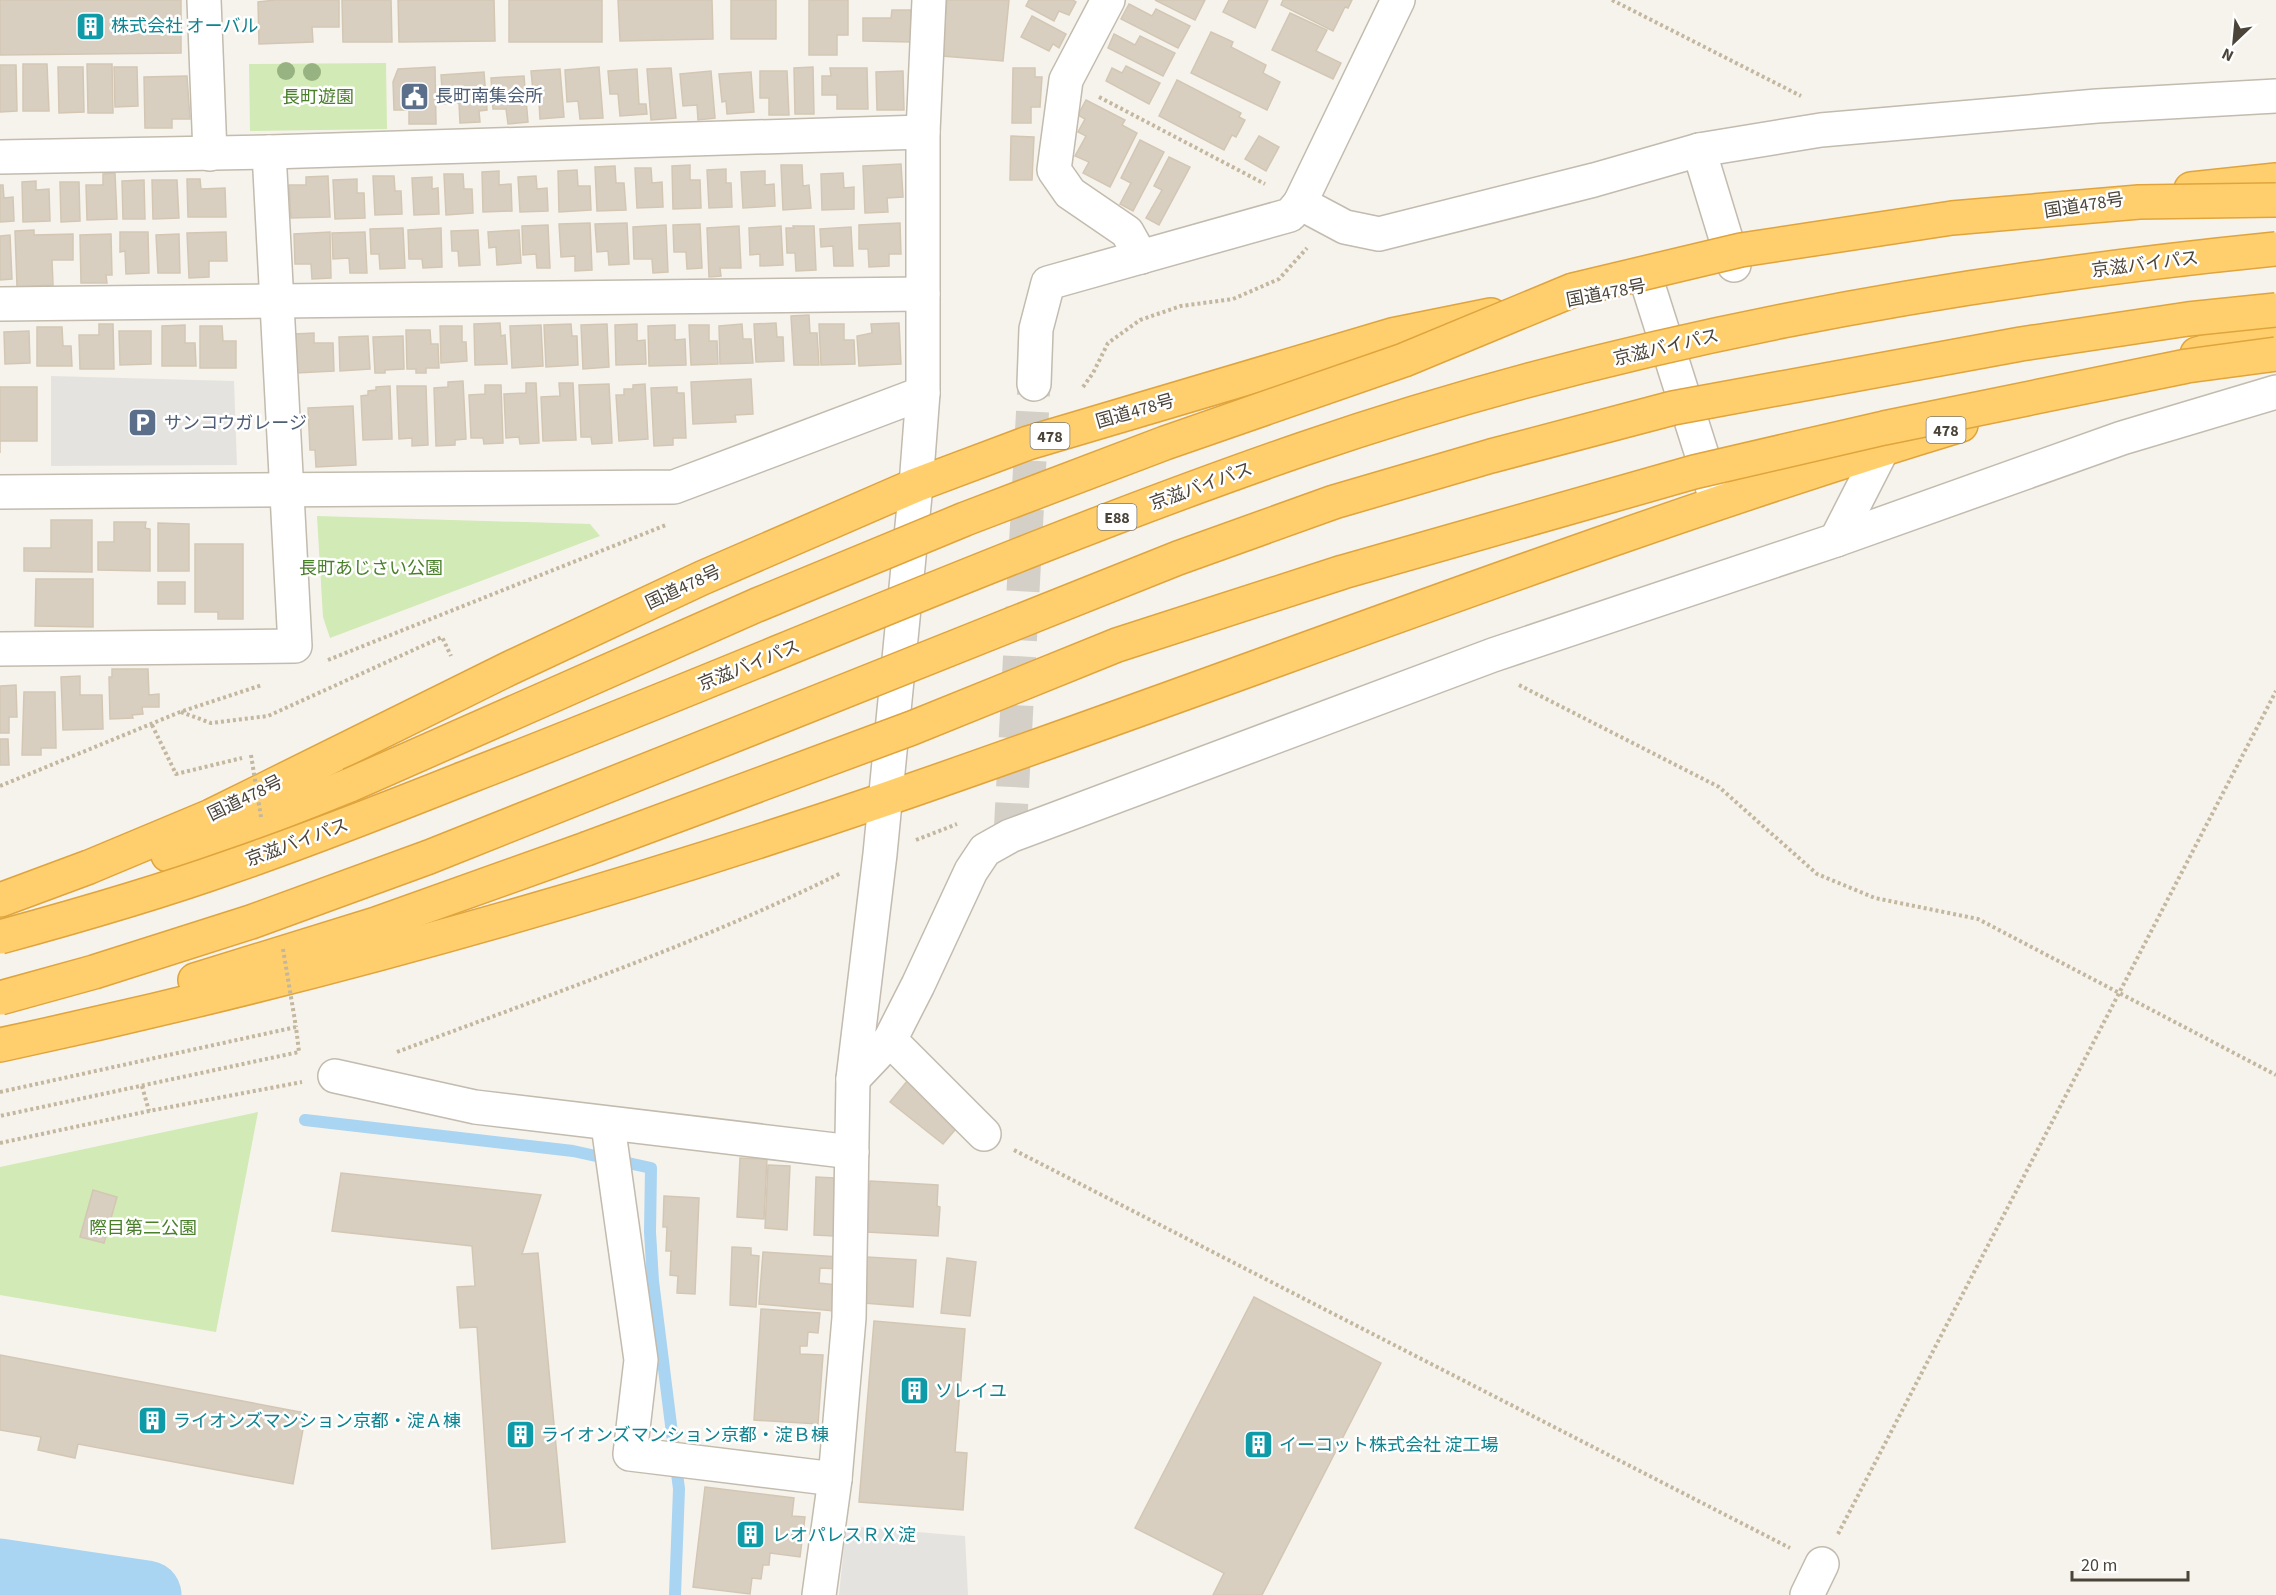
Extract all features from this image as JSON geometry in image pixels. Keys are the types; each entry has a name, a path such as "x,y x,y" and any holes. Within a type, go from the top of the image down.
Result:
{"highway":[{"name":"国道478号","path":"0,900 89,867 211,816 532,658 713,573 916,485 1028,442 1392,335 1648,285 1734,265 2171,191 2276,180"},
{"path":"0,905 92,881 217,838 350,785 757,604 965,519 1165,443 1404,360 1573,290 1741,250 1952,218 2139,202 2276,200"},
{"name":"京滋バイパス","path":"0,937 72,917 239,864 598,727 1158,501 1308,448 1473,396 1658,347 1846,308 2033,278 2276,249"},
{"path":"0,998 94,972 251,921 429,857 1113,584 1334,502 1491,456 1673,408 2021,344 2187,319 2276,310"},
{"name":"478","path":"0,1045 252,988 480,926 666,869 885,799 1717,502 1883,448 2276,332"},
{"path":"0,1036 196,980 376,924 912,728 1117,645 1343,572 1694,472 1884,428 2187,366 2276,354"}],"street":[{"path":"204,0 210,154"},
{"path":"819,1595 835,1479 849,1318 854,1079 880,854 923,393 923,132 928,0"},
{"path":"1108,0 1066,80 1054,170 1070,193 1127,232 1140,257"},
{"path":"1034,384 1036,329 1048,283 1290,215 1300,202 1398,0"},
{"path":"1300,202 1345,227 1379,234 1594,180 1699,150 1821,130 2097,106 2276,96"},
{"path":"0,157 210,154 923,132"},
{"path":"1699,150 1734,265"},
{"path":"0,649 295,646 269,152"},
{"path":"1648,285 1717,502"},
{"path":"0,304 923,294"},
{"path":"854,1079 890,1040 971,872 985,850 1010,836 1493,655 1836,540 2122,438 2276,392"},
{"path":"0,492 674,487 923,393"},
{"path":"1836,540 1883,448"},
{"path":"890,1040 984,1134"},
{"path":"335,1076 475,1107 608,1125 852,1152"},
{"path":"608,1125 641,1360 630,1454 835,1479"},
{"path":"1807,1595 1822,1564"}],"path":[{"path":"1612,0 1802,96 1821,130"},
{"path":"1066,80 1300,202"},
{"path":"1077,394 1093,373 1108,343 1140,320 1181,306 1233,299 1279,279 1308,247"},
{"path":"317,664 668,524"},
{"path":"180,712 211,723 268,716 442,637 453,658 442,663"},
{"path":"1493,655 1521,686 1719,787 1817,874 1875,898 1978,919 2276,1075"},
{"path":"0,786 180,712 263,685"},
{"path":"984,1134 1822,1564 2276,691"},
{"path":"152,725 176,774 251,756 261,750"},
{"path":"391,1055 637,962 799,894 880,854"},
{"path":"0,1092 296,1027 299,1052 0,1116"},
{"path":"0,1143 149,1111 335,1076"},
{"path":"142,1086 149,1111"}],"green space":[{"name":"長町遊園","path":"386,63 387,129 250,131 249,64"},
{"name":"長町あじさい公園","path":"317,516 590,524 600,536 330,638 323,617"},
{"name":"際目第二公園","path":"258,1112 216,1332 0,1295 0,1167"}],"shaded area":[{"name":"サンコウガレージ","path":"51,376 234,381 237,465 51,466"},
{"path":"846,1526 965,1536 968,1595 839,1595"}],"building":[{"name":"株式会社 オーバル","path":"0,0 181,0 181,53 0,55"},
{"path":"339,0 339,27 312,27 313,42 259,44 258,2"},
{"path":"342,0 391,0 392,42 343,42"},
{"path":"398,0 494,0 495,41 399,42"},
{"path":"509,0 602,0 602,42 509,42"},
{"path":"618,0 712,0 713,39 620,41"},
{"path":"731,0 776,0 776,39 731,39"},
{"path":"809,0 848,0 848,35 837,35 837,55 809,55"},
{"path":"947,0 1009,0 1003,61 942,56"},
{"path":"1029,0 1073,0 1076,2 1069,15 1059,11 1054,21 1026,6"},
{"path":"1155,0 1205,0 1195,20"},
{"path":"1229,0 1268,0 1255,28 1223,12"},
{"path":"1283,0 1352,0 1348,8 1345,7 1333,31 1281,5"},
{"path":"1129,4 1152,16 1156,9 1190,26 1178,48 1121,19"},
{"path":"892,10 911,10 911,42 863,41 863,18 891,18"},
{"path":"1290,13 1327,30 1316,51 1341,63 1333,79 1272,50"},
{"path":"1032,16 1066,34 1059,48 1053,44 1049,51 1021,37"},
{"path":"1211,32 1233,42 1231,47 1266,65 1263,73 1280,82 1267,110 1191,73"},
{"path":"1114,34 1135,45 1140,36 1175,53 1163,76 1108,48"},
{"path":"23,64 47,64 49,111 23,111"},
{"path":"87,64 112,64 113,113 88,113"},
{"path":"0,65 16,65 17,111 0,112"},
{"path":"1126,66 1160,83 1149,104 1106,81 1112,68 1122,73"},
{"path":"58,67 83,67 84,112 59,113"},
{"path":"114,67 137,67 138,106 115,107"},
{"name":"長町南集会所","path":"435,67 436,124 409,124 409,110 394,110 393,82 398,69"},
{"path":"599,67 603,118 580,119 578,101 567,102 565,70"},
{"path":"813,67 814,114 795,114 794,68"},
{"path":"671,68 676,118 651,120 647,69"},
{"path":"830,68 867,68 868,109 837,109 837,95 822,95 822,76 831,76"},
{"path":"1013,68 1035,68 1035,77 1042,77 1040,107 1031,107 1031,123 1012,123"},
{"path":"560,69 564,117 540,119 539,102 534,102 531,71"},
{"path":"637,69 639,104 646,104 647,114 620,116 618,94 610,94 608,71"},
{"path":"711,71 715,118 698,120 697,105 683,106 680,74"},
{"path":"760,71 787,71 789,115 769,115 769,98 760,98"},
{"path":"903,71 904,110 877,110 876,72"},
{"path":"484,72 487,110 479,111 480,122 460,123 459,103 443,104 441,75"},
{"path":"751,72 754,112 727,114 726,101 722,102 719,74"},
{"path":"187,76 190,119 172,119 172,128 145,128 144,77"},
{"path":"524,76 528,122 508,124 506,109 493,109 491,78"},
{"path":"1177,80 1241,113 1239,117 1245,120 1236,137 1232,135 1224,150 1159,116"},
{"path":"1086,100 1125,120 1122,125 1137,133 1110,187 1083,173 1089,162 1075,156 1086,136 1078,132 1085,119 1078,115"},
{"path":"1011,136 1034,137 1032,180 1010,180"},
{"path":"1259,136 1279,147 1266,171 1245,159"},
{"path":"1140,140 1164,152 1133,211 1120,204 1131,183 1121,178"},
{"path":"1169,157 1190,167 1159,225 1146,218 1162,190 1154,186"},
{"path":"901,164 903,197 887,198 888,212 865,213 863,166"},
{"path":"690,165 690,180 700,180 701,208 673,209 672,166"},
{"path":"781,165 802,165 803,186 809,185 811,208 783,210"},
{"path":"615,166 616,183 624,183 626,210 597,211 595,167"},
{"path":"635,168 651,168 652,183 662,182 663,207 637,208"},
{"path":"726,169 726,183 731,183 732,207 709,208 707,170"},
{"path":"577,170 578,186 590,186 591,210 559,212 558,171"},
{"path":"499,171 499,185 511,184 512,211 483,212 482,172"},
{"path":"765,171 765,185 774,184 775,206 743,208 741,172"},
{"path":"115,173 117,219 87,220 86,185 103,185 103,174"},
{"path":"843,173 844,188 854,187 854,209 822,210 821,174"},
{"path":"444,174 463,174 464,189 472,189 473,213 446,215"},
{"path":"328,176 330,217 291,218 289,185 306,185 306,177"},
{"path":"373,176 394,176 395,191 401,191 402,214 375,215"},
{"path":"536,176 537,189 547,188 548,211 520,212 518,177"},
{"path":"432,177 432,189 438,188 439,214 414,215 412,178"},
{"path":"187,179 200,179 201,189 225,188 226,217 188,217"},
{"path":"357,179 357,193 364,193 365,218 335,219 333,180"},
{"path":"144,180 145,219 123,219 122,181"},
{"path":"152,180 177,180 179,218 153,219"},
{"path":"36,181 36,190 49,189 50,221 23,222 22,182"},
{"path":"60,182 79,182 80,221 61,222"},
{"path":"0,185 3,185 4,198 13,197 14,221 0,222"},
{"path":"590,223 592,270 575,271 575,256 561,257 559,224"},
{"path":"627,223 629,264 609,265 608,251 597,252 595,224"},
{"path":"900,223 901,254 889,254 889,266 869,267 868,249 859,249 859,225"},
{"path":"700,224 702,268 687,269 686,252 674,252 673,225"},
{"path":"548,225 550,268 537,268 536,254 523,255 522,226"},
{"path":"666,225 668,272 653,273 652,259 634,259 633,227"},
{"path":"739,226 741,268 720,268 721,276 709,277 707,228"},
{"path":"781,226 783,265 760,266 760,254 750,255 749,228"},
{"path":"793,226 814,226 816,270 796,271 795,253 787,253 786,228 794,228"},
{"path":"851,227 853,266 834,266 833,246 821,247 820,229"},
{"path":"403,228 405,268 380,269 379,254 371,254 370,229"},
{"path":"441,228 442,267 423,268 422,259 409,259 408,230"},
{"path":"34,230 34,235 73,234 73,260 52,260 53,285 17,287 15,231"},
{"path":"478,230 480,265 459,266 458,251 452,251 451,231"},
{"path":"519,230 521,263 497,265 496,247 489,248 488,232"},
{"path":"120,232 148,232 149,273 126,274 125,251 120,252"},
{"path":"226,232 227,261 209,261 209,277 189,278 187,233"},
{"path":"330,232 331,278 312,279 311,264 295,264 294,234"},
{"path":"365,232 367,273 350,273 349,258 333,259 332,233"},
{"path":"111,234 112,275 106,275 107,283 81,283 80,235"},
{"path":"179,234 180,273 158,273 156,235"},
{"path":"10,235 12,279 0,280 0,236"},
{"path":"809,315 810,333 817,333 819,365 794,365 791,316"},
{"path":"500,323 501,336 505,335 507,364 475,365 474,324"},
{"path":"776,323 777,337 783,337 784,361 756,362 754,324"},
{"path":"899,323 901,364 859,366 857,336 872,333 871,324"},
{"path":"99,324 113,324 114,369 80,369 79,335 99,335"},
{"path":"571,324 572,336 577,336 578,365 546,367 544,325"},
{"path":"607,324 609,367 583,369 581,325"},
{"path":"637,324 637,341 645,340 646,364 616,365 615,325"},
{"path":"742,324 743,339 751,339 753,363 720,364 719,326"},
{"path":"819,324 844,324 844,340 854,340 855,364 821,365"},
{"path":"185,325 185,343 195,343 196,366 162,366 162,326"},
{"path":"541,325 543,366 512,368 510,326"},
{"path":"675,325 675,340 685,339 686,365 649,366 648,326"},
{"path":"689,325 709,325 709,341 717,341 718,364 691,365"},
{"path":"200,326 222,326 223,341 236,341 236,368 200,368"},
{"path":"440,326 462,326 462,342 466,342 467,361 441,363"},
{"path":"37,327 62,327 63,346 71,346 72,366 37,366"},
{"path":"406,330 430,330 431,344 438,344 439,368 426,368 426,373 416,373 416,369 407,369"},
{"path":"29,331 30,363 5,364 4,332"},
{"path":"119,331 151,331 151,364 120,365"},
{"path":"314,333 314,343 333,343 334,371 296,373 294,334"},
{"path":"368,336 370,369 340,371 339,337"},
{"path":"403,336 404,369 375,373 373,337"},
{"path":"751,379 753,414 735,415 736,422 693,424 691,382"},
{"path":"463,381 466,439 455,440 455,445 436,446 434,388 448,387 448,382"},
{"path":"526,383 536,383 539,443 520,444 519,437 506,438 504,394 526,393"},
{"path":"559,383 573,383 576,440 543,441 541,397 560,396"},
{"path":"609,384 612,443 592,444 591,437 581,437 579,385"},
{"path":"645,384 648,439 619,441 616,395 624,395 624,389 633,389 633,385"},
{"path":"485,385 501,385 503,443 484,444 483,438 471,438 469,395 485,394"},
{"path":"390,386 392,439 363,440 361,396 368,395 368,391 376,390 376,387"},
{"path":"397,386 426,386 428,445 412,446 412,438 399,439"},
{"path":"0,387 37,387 37,441 0,441"},
{"path":"677,387 677,393 684,393 686,438 673,438 673,445 654,446 651,388"},
{"path":"353,406 356,465 316,467 315,450 310,450 308,408"},
{"path":"51,520 92,520 92,572 24,571 24,548 51,548"},
{"path":"114,522 146,522 145,528 150,529 150,571 98,570 98,542 114,542"},
{"path":"158,523 189,524 189,571 158,571"},
{"path":"195,544 243,544 243,619 218,619 218,612 195,612"},
{"path":"36,579 93,579 93,627 35,626"},
{"path":"158,582 185,582 185,604 158,604"},
{"path":"112,669 148,669 149,695 159,694 159,707 142,707 143,714 132,715 133,718 110,719 109,677 112,677"},
{"path":"80,676 80,695 102,695 103,729 63,730 61,677"},
{"path":"16,685 17,717 9,717 9,733 0,733 0,686"},
{"path":"24,692 55,692 56,748 41,748 41,755 22,755"},
{"path":"0,739 8,739 9,765 0,765"},
{"path":"908,1080 961,1123 943,1144 890,1102"},
{"path":"740,1158 767,1159 764,1219 737,1217"},
{"path":"768,1165 790,1166 787,1230 765,1228"},
{"name":"ライオンズマンション京都・淀Ｂ棟","path":"341,1173 541,1195 522,1254 538,1253 565,1542 492,1549 477,1327 460,1328 457,1287 475,1286 472,1246 332,1231"},
{"path":"816,1177 834,1178 834,1191 840,1191 834,1236 814,1235"},
{"path":"870,1181 938,1185 937,1206 940,1207 938,1236 867,1232"},
{"path":"93,1190 117,1197 104,1243 80,1237"},
{"path":"664,1196 699,1198 695,1294 677,1293 678,1276 670,1275 671,1251 666,1251 667,1227 663,1227"},
{"path":"732,1247 751,1248 751,1255 759,1256 756,1307 730,1305"},
{"path":"763,1252 840,1257 839,1269 820,1268 819,1283 837,1285 834,1311 759,1304"},
{"path":"867,1257 916,1260 913,1307 864,1303"},
{"path":"947,1258 976,1262 970,1316 941,1313"},
{"name":"イーコット株式会社 淀工場","path":"1254,1297 1381,1363 1262,1595 1213,1595 1224,1573 1135,1528"},
{"path":"761,1309 820,1313 818,1333 808,1332 807,1346 800,1346 800,1354 823,1355 818,1424 754,1420"},
{"name":"ソレイユ","path":"874,1321 965,1329 955,1452 967,1453 963,1510 859,1502"},
{"name":"ライオンズマンション京都・淀Ａ棟","path":"0,1355 306,1413 293,1484 78,1444 75,1458 38,1450 41,1437 0,1430"},
{"name":"レオパレスＲＸ淀","path":"705,1487 794,1498 792,1516 805,1517 800,1557 770,1553 769,1565 763,1565 761,1579 752,1578 750,1594 693,1587"}],"waterway":[{"path":"305,1120 573,1151 651,1168 650,1232 653,1281 679,1489 675,1595"},
{"path":"0,1573 147,1595"}],"tunnel":[{"path":"1010,836 1034,384"}],"place":[{"name":"株式会社 オーバル","path":"90,26"},
{"name":"長町南集会所","path":"414,96"},
{"name":"サンコウガレージ","path":"143,423"},
{"name":"ソレイユ","path":"914,1391"},
{"name":"ライオンズマンション京都・淀Ａ棟","path":"152,1421"},
{"name":"ライオンズマンション京都・淀Ｂ棟","path":"520,1435"},
{"name":"イーコット株式会社 淀工場","path":"1258,1445"},
{"name":"レオパレスＲＸ淀","path":"751,1535"}]}
